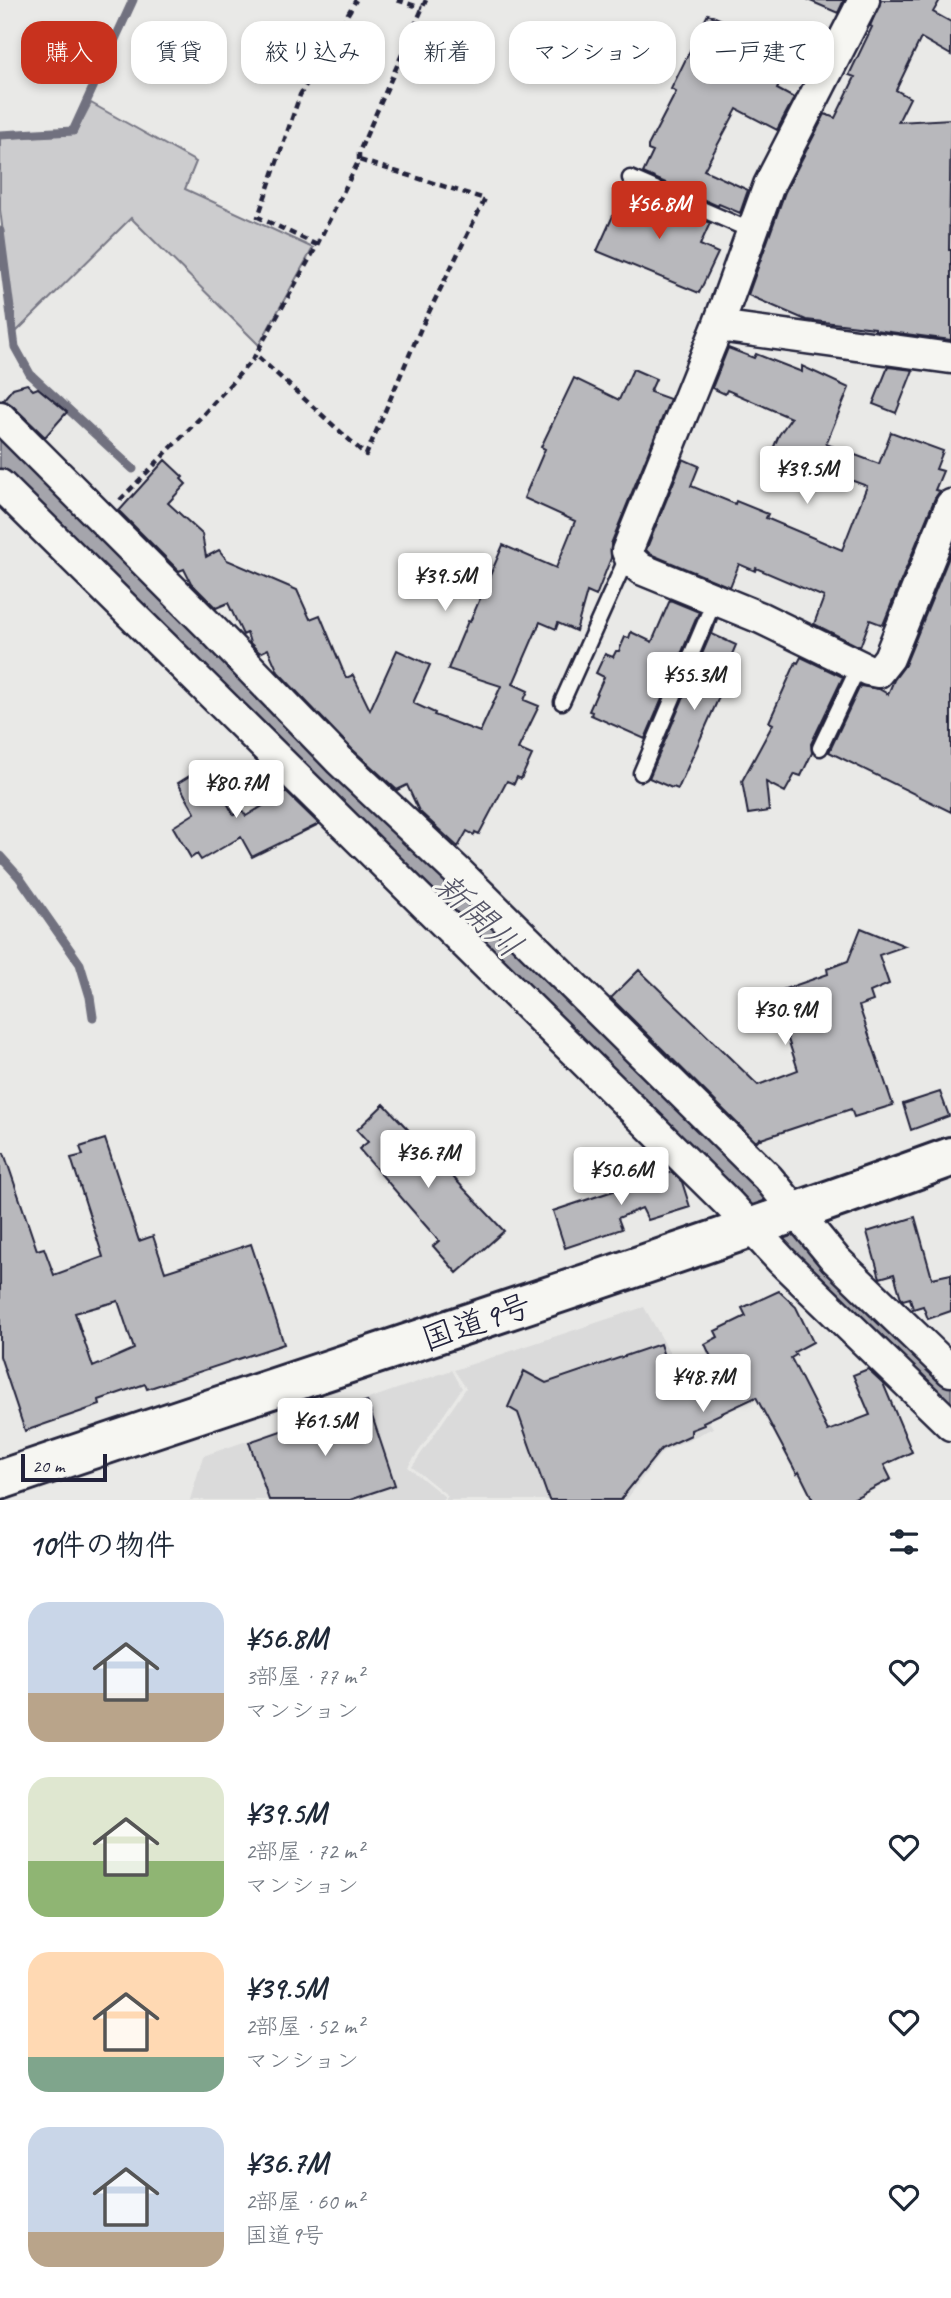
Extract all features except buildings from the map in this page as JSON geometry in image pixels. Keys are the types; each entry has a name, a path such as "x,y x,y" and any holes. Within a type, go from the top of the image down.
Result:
{"highway":[{"name":"国道9号","path":"0,1480 525,1305 951,1157"}],"street":[{"path":"864,0 769,185 718,326 627,547 628,555 641,569 761,618 859,666 878,672 887,663 951,505"},
{"path":"718,326 951,358"},
{"path":"0,417 340,761 582,993 768,1178 782,1261 951,1425"},
{"path":"0,485 774,1219 816,1238 951,1371"}],"lane":[{"path":"630,178 752,231"},
{"path":"562,702 628,555"},
{"path":"641,773 715,599"},
{"path":"820,748 859,666"}],"path":[{"path":"317,246 258,217 300,95 356,0"},
{"path":"397,0 422,8"},
{"path":"102,518 200,418 256,355 317,246 359,160 359,152 426,0"},
{"path":"256,355 366,455 421,328 485,199 359,160"}],"shaded area":[{"path":"91,103 196,162 185,189 313,248 259,345 131,218 16,332 0,210 0,138 75,134"},
{"path":"644,1307 713,1428 662,1452 626,1500 445,1500 448,1496 412,1467 466,1388 454,1370"},
{"path":"452,1370 462,1388 408,1467 445,1497 442,1500 190,1500 203,1456"}],"water":[{"name":"新開川","path":"0,436 951,1380 951,1408 567,1026 550,1004 538,998 463,925 462,917 338,800 24,488 0,468"}],"waterway":[{"path":"0,135 73,131 133,0"},
{"path":"0,231 15,347 30,374 133,469"},
{"path":"0,856 19,877 80,964 93,1017"}]}
